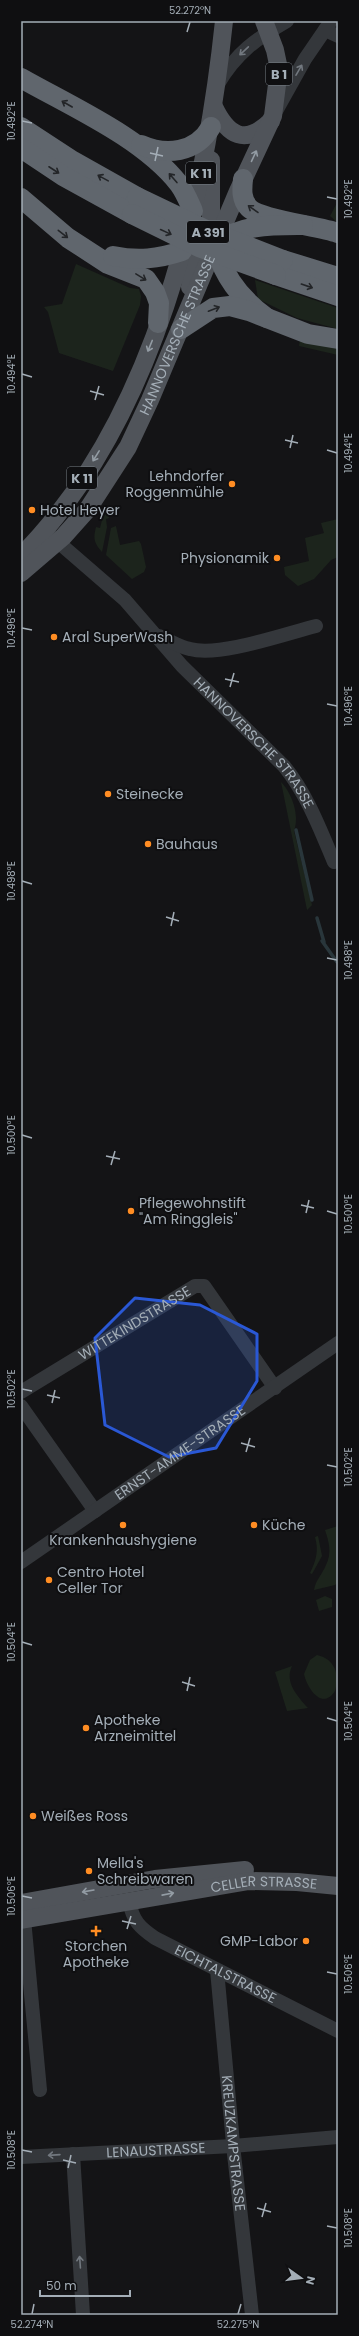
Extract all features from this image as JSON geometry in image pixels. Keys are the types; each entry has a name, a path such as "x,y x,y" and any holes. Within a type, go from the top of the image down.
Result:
{"highway":[{"path":"21,78 130,140 158,151 180,151 202,138 210,131"},
{"name":"A 391","path":"21,127 73,161 134,206 199,246 280,268 338,277"},
{"path":"130,140 167,170 183,191 193,211"},
{"name":"A 391","path":"21,148 64,176 134,206"},
{"path":"240,185 243,196 249,208 262,215 338,233"},
{"path":"21,198 44,219 108,264 139,275 150,283 159,303 161,316"},
{"path":"83,246 106,255 140,260 165,257 197,249 242,230 269,226 303,225"},
{"path":"197,249 220,261 236,289 267,318"},
{"name":"A 391","path":"280,268 338,296"},
{"path":"181,329 202,314 219,306 240,308 308,334 338,339"}],"main road":[{"name":"HANNOVERSCHE STRASSE","path":"51,536 91,505 128,446 181,329 197,249 193,211 214,107 224,21"},
{"name":"HANNOVERSCHE STRASSE","path":"51,536 79,483 109,434 139,372 161,316 197,249 240,185 272,119 279,69 266,26"},
{"path":"214,107 226,128 239,135 256,133 272,119"},
{"path":"210,131 212,176 211,223"},
{"path":"181,329 197,249 211,223 240,185"},
{"name":"K 11","path":"21,573 27,551 51,536"},
{"name":"CELLER STRASSE","path":"128,1893 195,1874 253,1870 338,1875"},
{"name":"CELLER STRASSE","path":"22,1914 43,1908 128,1893 249,1881 297,1882 338,1886"}],"street":[{"name":"K 11","path":"217,86 229,65 266,26 287,21"},
{"path":"272,119 305,59 331,29"},
{"name":"HANNOVERSCHE STRASSE","path":"51,536 125,600 182,666 294,778 311,809 334,862"},
{"name":"HANNOVERSCHE STRASSE","path":"156,635 190,650 206,651 227,648 316,626"},
{"name":"WITTEKINDSTRASSE","path":"21,1392 195,1286 200,1285 204,1286 275,1388"},
{"name":"ERNST-AMME-STRASSE","path":"21,1562 275,1388 338,1343"},
{"path":"21,1406 95,1511"},
{"name":"EICHTALSTRASSE","path":"128,1893 132,1913 139,1927 217,1970 338,2031"},
{"name":"CELLER STRASSE","path":"22,1914 40,2090"},
{"name":"KREUZKAMPSTRASSE","path":"217,1970 233,2146 252,2315"},
{"name":"LENAUSTRASSE","path":"21,2157 233,2146 338,2137"},
{"path":"74,2154 83,2315"}],"highlighted area":[{"path":"135,1298 200,1305 257,1334 257,1381 216,1448 169,1457 105,1425 95,1338"}],"shaded area":[{"path":"338,201 338,223 330,216"},
{"path":"76,264 130,288 139,289 141,296 140,305 113,371 59,353 48,312 44,307 62,304"},
{"path":"255,280 338,308 338,329 297,318 258,299"},
{"path":"300,340 338,349 338,355 299,346"},
{"path":"106,504 109,518 106,519 107,527 102,552 97,546 95,535 96,527 100,528"},
{"path":"338,519 338,557 331,560 314,579 298,586 285,575 284,567 309,561 305,538 324,533 321,523"},
{"path":"116,526 120,545 139,541 141,544 146,567 144,572 132,579 106,555 111,528"},
{"path":"281,782 289,792 294,805 296,825 294,831 312,905 307,910"},
{"path":"338,1526 338,1582 335,1585 314,1590 329,1556 329,1543 325,1530"},
{"path":"318,1536 322,1556 312,1574 310,1573 317,1551 315,1537"},
{"path":"325,1596 332,1599 332,1607 319,1611 316,1600"},
{"path":"317,1655 328,1660 332,1664 335,1668 337,1679 335,1691 330,1697 325,1699 320,1698 312,1691 304,1674 310,1660"},
{"path":"292,1666 290,1678 293,1689 308,1708 287,1711 275,1672"}],"waterway":[{"path":"296,830 312,900"},
{"path":"317,918 324,942"},
{"path":"322,941 337,962"}],"place":[{"name":"Lehndorfer Roggenmühle","path":"232,484"},
{"name":"Hotel Heyer","path":"32,510"},
{"name":"Physionamik","path":"277,558"},
{"name":"Aral SuperWash","path":"54,637"},
{"name":"Steinecke","path":"108,794"},
{"name":"Bauhaus","path":"148,844"},
{"name":"Pflegewohnstift \"Am Ringgleis\"","path":"131,1211"},
{"name":"Krankenhaushygiene","path":"123,1525"},
{"name":"Küche","path":"254,1525"},
{"name":"Centro Hotel Celler Tor","path":"49,1580"},
{"name":"Apotheke Arzneimittel","path":"86,1728"},
{"name":"Weißes Ross","path":"33,1816"},
{"name":"Mella's Schreibwaren","path":"89,1871"},
{"name":"Storchen Apotheke","path":"96,1931"},
{"name":"GMP-Labor","path":"306,1941"}]}
